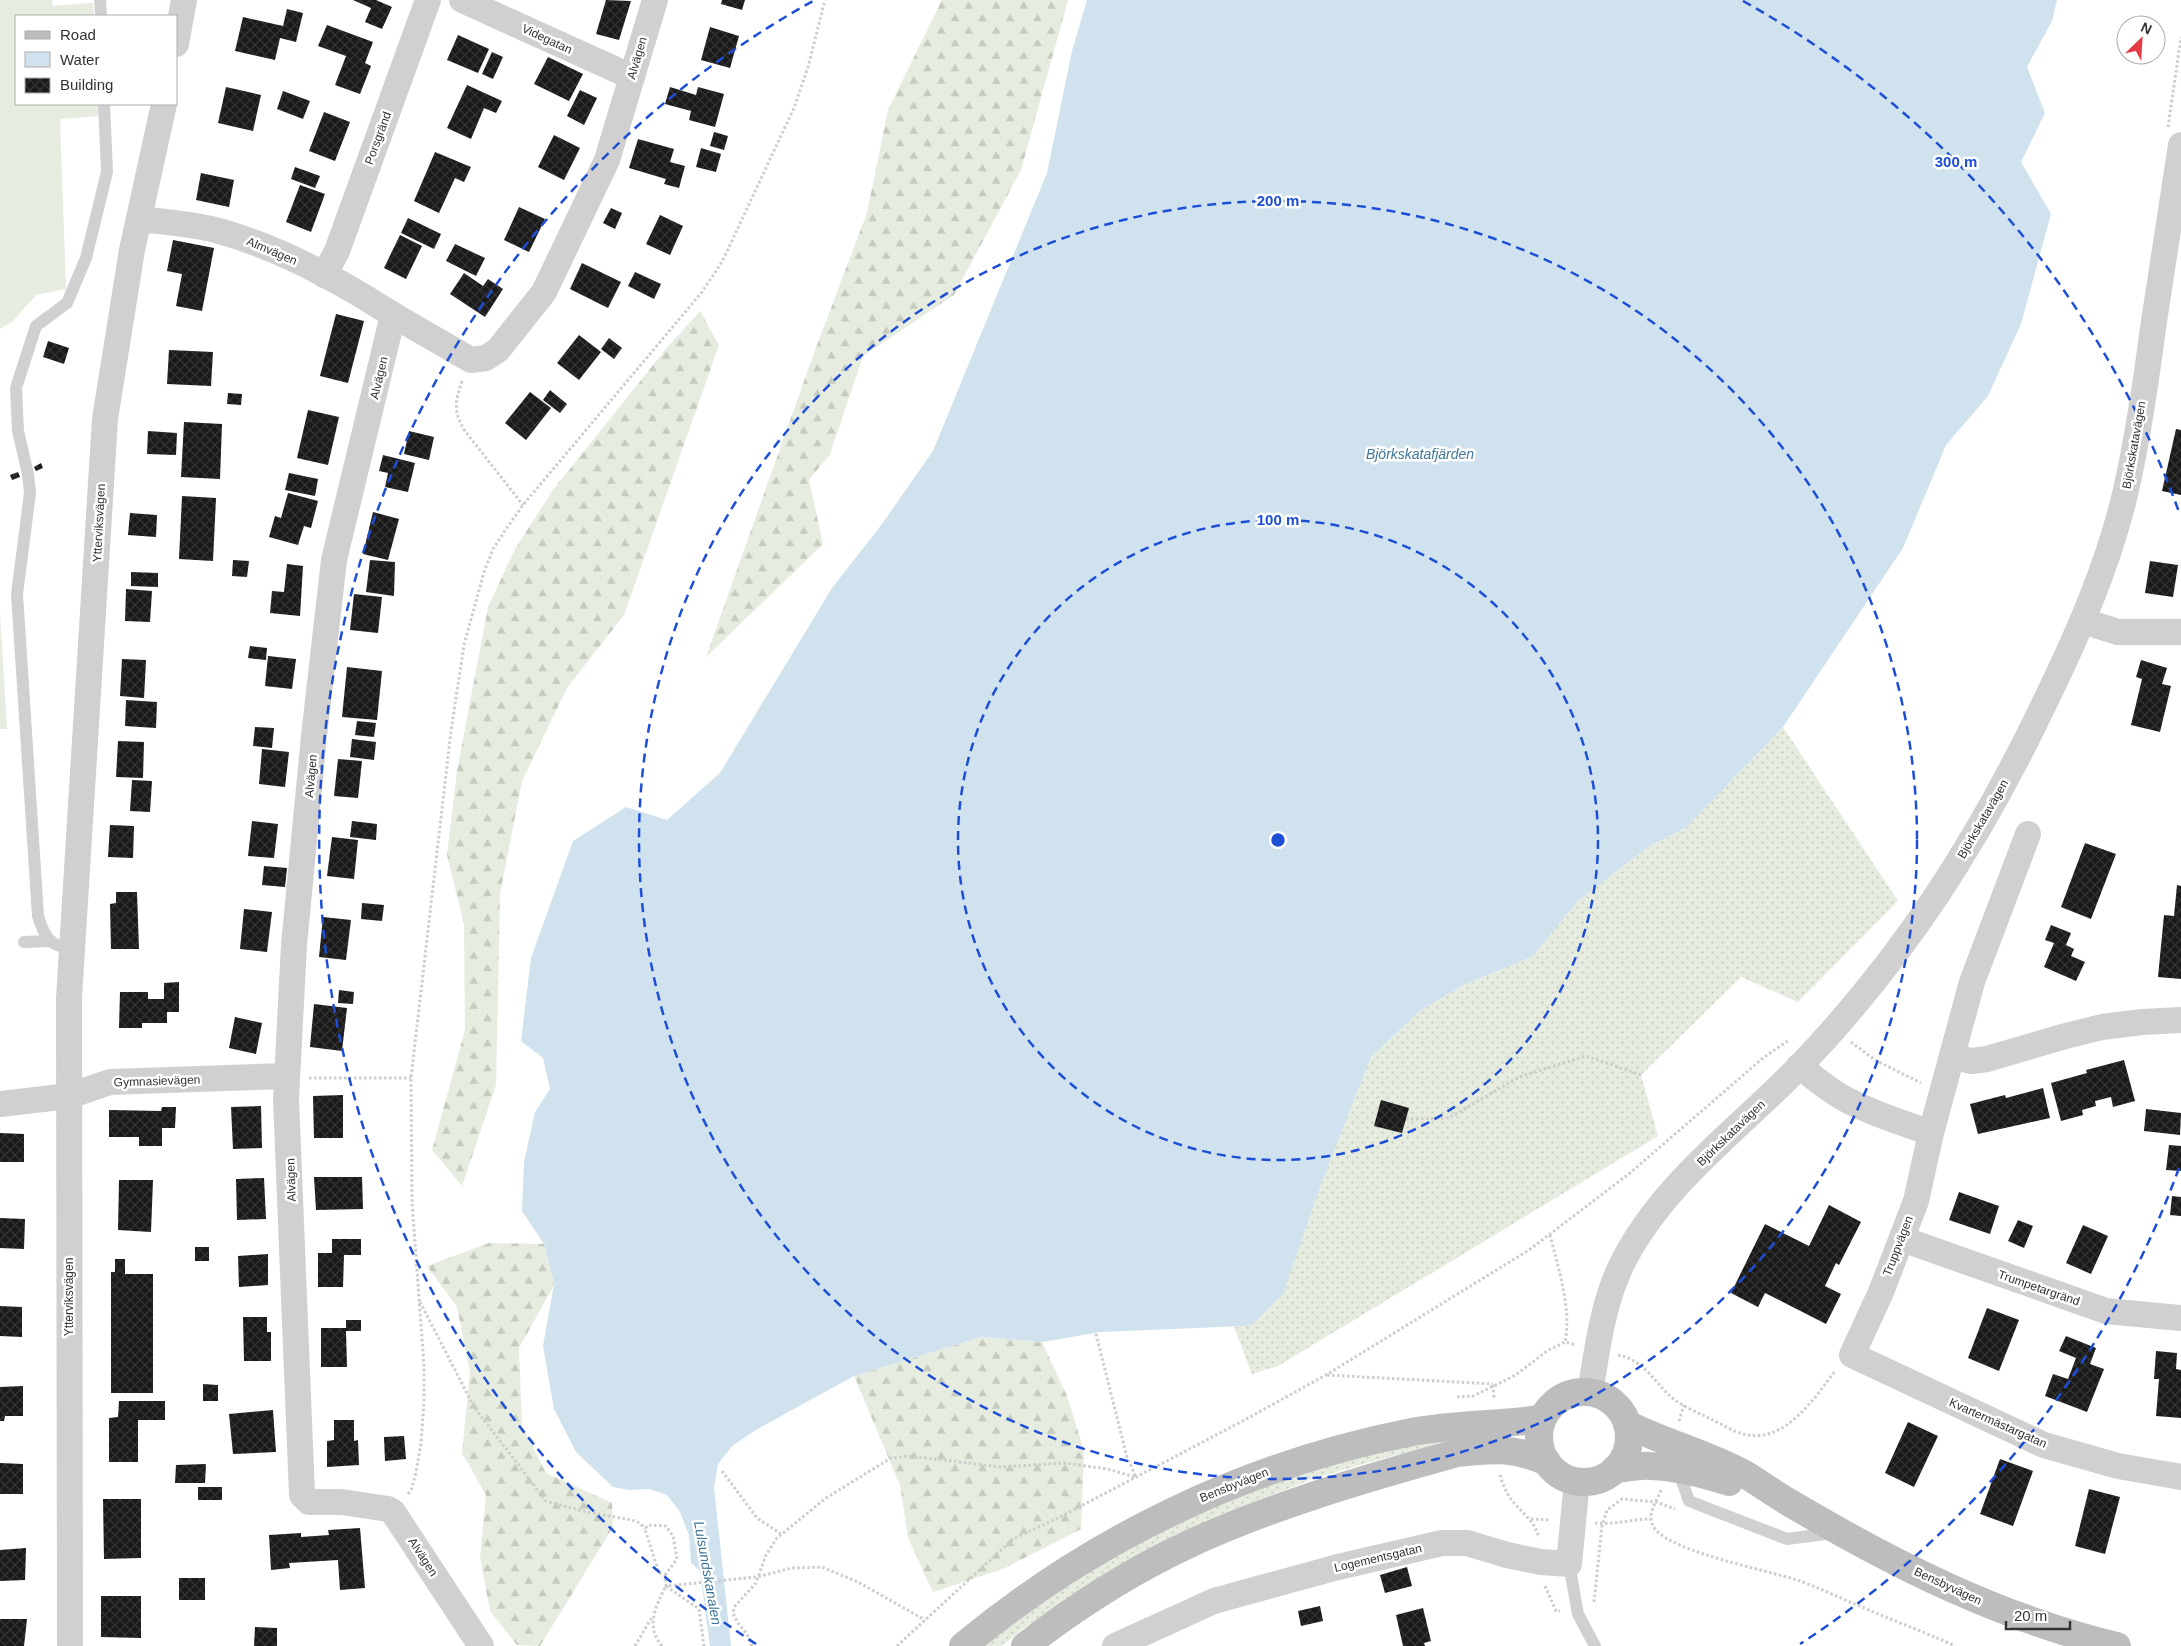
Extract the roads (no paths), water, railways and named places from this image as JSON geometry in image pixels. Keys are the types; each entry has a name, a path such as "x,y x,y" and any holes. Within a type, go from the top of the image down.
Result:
{"main road":[{"path":"1024,1646 1065,1616 1184,1546 1241,1522 1422,1463 1457,1454 1497,1449 1528,1453 1546,1462 1563,1477 1577,1481 1597,1480 1615,1469 1627,1448 1627,1424 1615,1405 1605,1398 1579,1392 1564,1397 1550,1407 1543,1418 1539,1440 1546,1462"},
{"name":"Bensbyvägen","path":"963,1646 1022,1601 1101,1549 1148,1523 1230,1486 1286,1464 1342,1448 1413,1432 1543,1418"},
{"name":"Bensbyvägen","path":"1627,1424 1747,1476 1789,1503 1924,1576 2000,1610 2081,1637 2117,1646"},
{"name":"Bensbyvägen","path":"1615,1469 1649,1465 1673,1468 1702,1474 1789,1503"}],"street":[{"path":"178,33 184,0"},
{"name":"Porsgränd","path":"324,275 336,252 428,0"},
{"name":"Videgatan","path":"462,0 632,77"},
{"name":"Alvägen","path":"481,1646 393,1512 388,1509 342,1502 309,1502 302,1495 286,1076 295,935 314,736 334,560 393,315 471,360 486,358 498,350 544,292 607,160 655,0"},
{"name":"Ytterviksvägen","path":"70,1646 69,998 61,944 105,419 132,250 164,105"},
{"name":"Björkskatavägen","path":"1590,1393 1604,1315 1613,1286 1626,1257 1641,1232 1682,1181 1799,1066 1902,945 1973,838 2014,766 2083,621 2109,552 2126,492 2146,380 2174,139"},
{"name":"Almvägen","path":"139,219 218,230 273,249 351,288 393,315"},
{"path":"2083,621 2118,632 2181,632"},
{"name":"Truppvägen","path":"1852,1355 1902,1239 1921,1182 1931,1133 1972,982 2028,834"},
{"path":"1953,1057 1972,1061 1987,1059 2102,1027 2181,1020"},
{"path":"1799,1066 1829,1090 1847,1101 1931,1133"},
{"name":"Gymnasievägen","path":"0,1104 69,1096 110,1082 286,1076"},
{"name":"Trumpetargränd","path":"1902,1239 2106,1311 2181,1318"},
{"name":"Kvartermästargatan","path":"1852,1355 2044,1445 2118,1466 2181,1477"},
{"path":"1569,1564 1577,1481"},
{"name":"Logementsgatan","path":"1115,1646 1214,1601 1414,1548 1442,1543 1467,1543 1507,1555 1541,1562 1569,1564"}],"lane":[{"path":"100,0 101,15"},
{"name":"Ytterviksvägen","path":"61,944 40,923 36,900 17,594 30,493 28,474 18,431 16,388 36,326 67,303 86,258 107,172 104,105"},
{"path":"24,942 61,944"},
{"path":"1673,1468 1689,1501 1787,1539 1841,1532"},
{"path":"1569,1564 1578,1614 1596,1646"}],"water":[{"name":"Björkskatafjärden","path":"1087,0 2057,0 2052,21 2027,67 2045,113 2021,162 2051,214 2021,324 1988,396 1946,445 1903,548 1783,727 1687,827 1648,847 1578,901 1533,956 1464,985 1421,1010 1371,1057 1320,1187 1283,1294 1253,1324 1244,1326 1101,1332 1042,1342 981,1337 854,1376 754,1431 732,1446 718,1464 714,1487 731,1646 710,1646 700,1571 691,1563 689,1535 680,1512 667,1495 649,1489 629,1490 613,1487 576,1452 554,1409 543,1346 554,1284 544,1244 522,1211 524,1162 535,1112 550,1089 543,1058 521,1041 531,958 573,841 626,807 667,820 720,773 832,588 882,524 933,451 1047,173 1072,51"}],"water label":[{"name":"Lulsundskanalen","path":"708,1573"}]}
